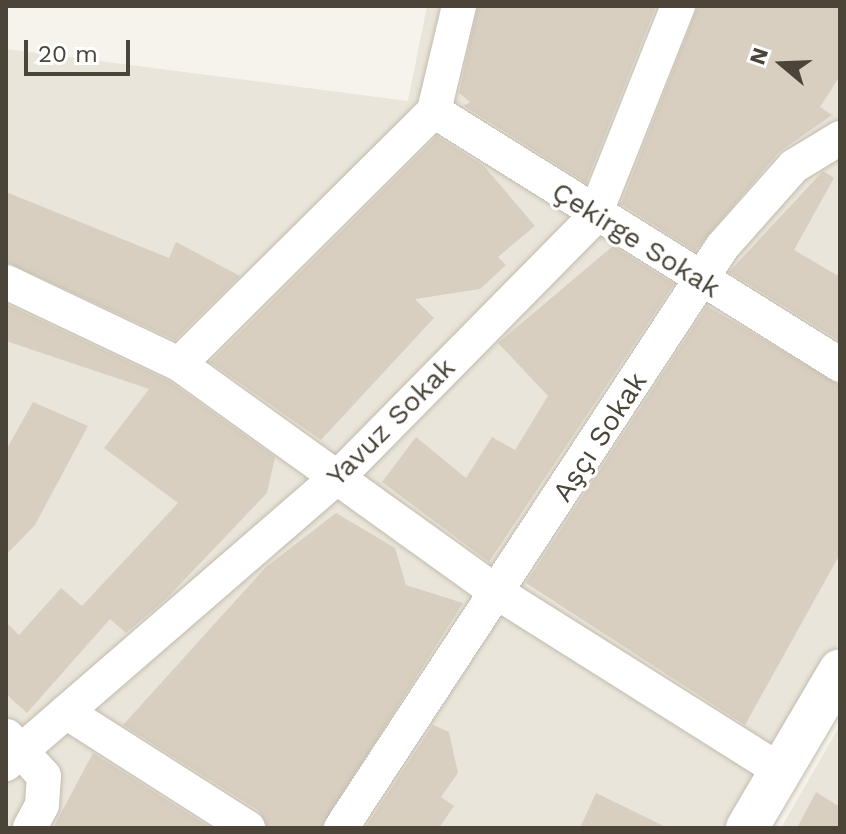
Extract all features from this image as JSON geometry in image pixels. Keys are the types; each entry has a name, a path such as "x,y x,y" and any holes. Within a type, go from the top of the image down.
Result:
{"street":[{"path":"179,364 434,111 459,6"},
{"name":"Yavuz Sokak","path":"11,750 66,712 340,475 594,217 678,6"},
{"name":"Çekirge Sokak","path":"434,111 594,217 840,365"},
{"name":"Aşçı Sokak","path":"341,828 701,282 794,166 840,138"},
{"path":"6,282 179,364 340,475 498,593 779,770"},
{"path":"747,828 840,670"},
{"path":"66,712 248,828"},
{"path":"11,750 39,765 46,791 30,828"}],"shaded area":[{"path":"427,6 840,6 840,640 733,828 6,828 6,49 408,101"},
{"path":"840,725 840,828 781,828"}],"building":[{"path":"478,6 656,6 586,183 464,106 470,102 459,93"},
{"path":"698,6 840,6 840,76 820,107 832,115 779,152 695,251 621,204"},
{"path":"437,136 484,166 535,226 498,257 506,265 480,289 415,299 434,318 321,440 210,362"},
{"path":"823,171 834,178 794,250 840,277 840,341 729,272"},
{"path":"6,192 169,258 176,242 240,276 175,340 6,262"},
{"path":"613,246 674,284 489,562 382,482 416,437 466,478 492,437 515,450 548,396 498,343"},
{"path":"6,304 169,381 275,457 267,493 166,599 126,633 110,619 27,713 6,694 6,622 19,635 61,588 82,606 178,503 104,448 149,389 6,341"},
{"path":"707,306 840,385 840,554 745,725 526,583"},
{"path":"33,402 88,426 35,525 6,555 6,450"},
{"path":"336,513 395,548 406,585 463,603 321,828 268,828 259,811 123,725 266,567"},
{"path":"433,725 449,732 458,773 441,797 454,806 439,828 365,828"},
{"path":"93,753 211,828 53,828"},
{"path":"816,792 840,807 840,828 797,828"},
{"path":"596,793 668,828 580,828"}]}
